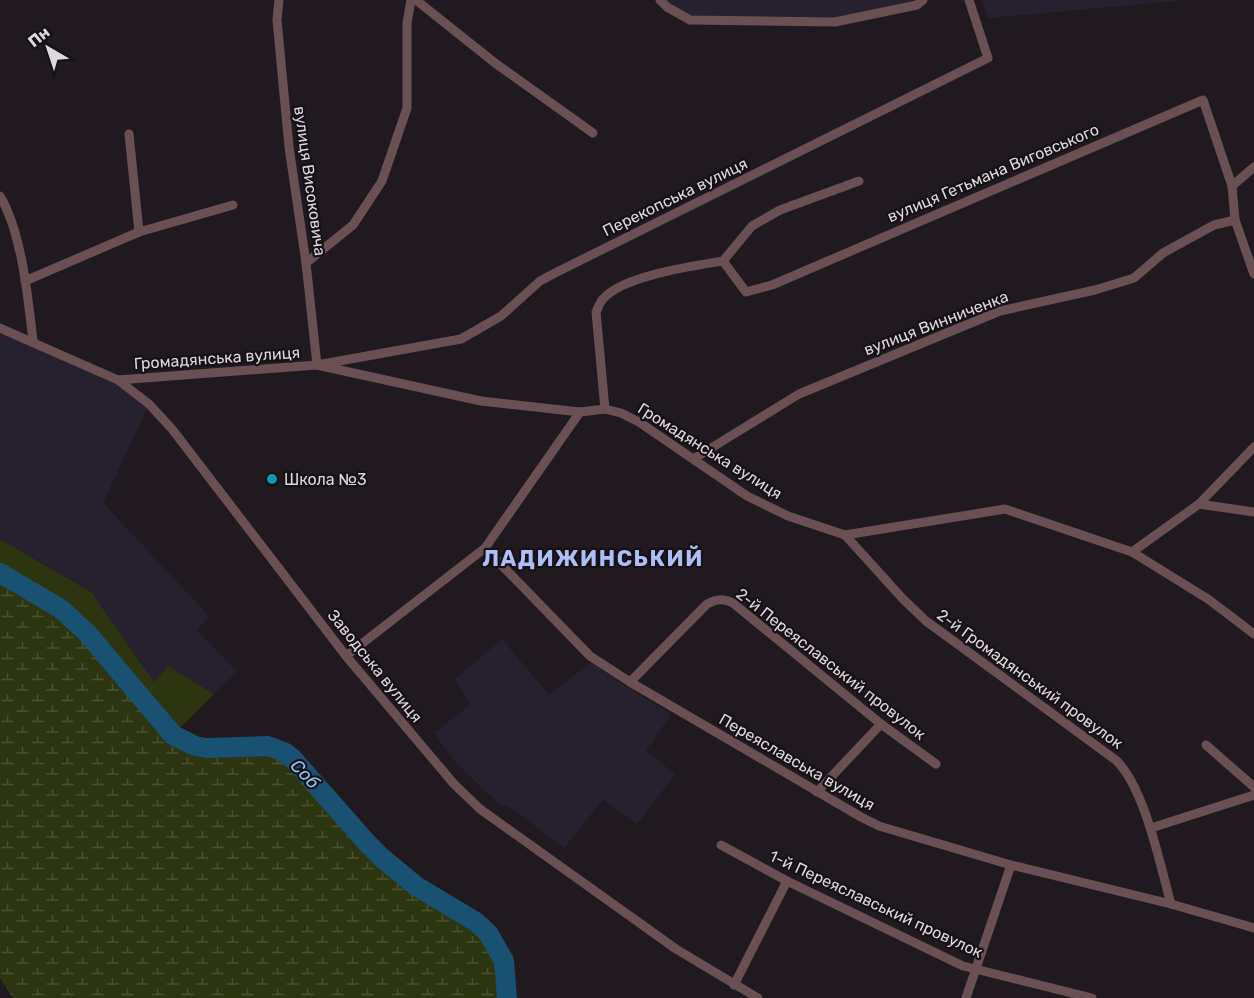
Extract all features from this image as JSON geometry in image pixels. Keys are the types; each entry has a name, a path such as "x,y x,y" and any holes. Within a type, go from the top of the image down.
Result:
{"street":[{"name":"вулиця Високовича","path":"279,0 277,20 289,147 306,263 317,365"},
{"path":"306,263 353,225 382,181 407,108 407,23 411,0"},
{"path":"416,0 495,63 592,133"},
{"path":"660,0 666,7 690,20 835,22 917,5 923,0"},
{"name":"Перекопська вулиця","path":"317,365 460,339 501,316 540,281 555,273 988,58 969,0"},
{"name":"вулиця Гетьмана Виговського","path":"723,261 746,292 772,285 1203,100 1232,186"},
{"path":"129,135 139,232"},
{"path":"1254,167 1232,186 1235,220 1254,274"},
{"path":"605,409 596,312 603,299 626,283 723,261 752,226 780,210 859,180"},
{"path":"0,196 9,211 25,281 33,341"},
{"path":"25,281 139,232 233,205"},
{"name":"вулиця Винниченка","path":"695,458 799,394 1000,311 1095,290 1134,278 1163,253 1214,225 1235,220"},
{"name":"Заводська вулиця","path":"0,328 118,380 149,404 172,429 346,656 454,784 480,810 676,949 758,998"},
{"name":"Громадянська вулиця","path":"118,380 317,365 481,401 580,412 605,409 621,413 639,422 764,506 845,535 1005,510 1132,552 1208,599 1254,634"},
{"path":"346,656 484,548 580,412"},
{"path":"1132,552 1199,504 1254,447"},
{"path":"1199,504 1254,512"},
{"name":"2-й Громадянський провулок","path":"845,535 926,621 1117,761 1127,771 1151,828 1171,904"},
{"name":"Переяславська вулиця","path":"484,548 590,656 630,682 879,826 1011,865 1171,904 1254,928"},
{"name":"2-й Переяславський провулок","path":"630,682 707,604 716,599 725,599 733,603 881,724 936,764"},
{"path":"818,792 881,724"},
{"path":"1206,745 1254,787"},
{"path":"1151,828 1254,795"},
{"name":"1-й Переяславський провулок","path":"721,845 787,881 963,966 1092,998"},
{"path":"966,998 1011,865"},
{"path":"734,985 787,881"}],"shaded area":[{"path":"664,0 919,0 834,19 691,16"},
{"path":"982,0 1186,0 988,18"},
{"path":"0,328 118,380 149,404 103,503 209,616 197,630 237,672 214,694 168,666 154,682 91,592 0,539"},
{"path":"502,639 549,695 591,662 671,714 646,751 675,774 637,824 603,799 564,848 513,809 498,803 455,762 434,733 471,704 455,679"}],"green space":[{"path":"0,539 91,592 154,682 168,666 214,694 173,735 87,633 61,609 0,573"},
{"path":"0,573 61,609 87,633 173,735 195,746 207,748 268,746 284,752 293,759 382,858 416,886 476,922 488,933 504,961 507,998 13,998 0,978"}],"waterway":[{"name":"Соб","path":"0,573 61,609 87,633 173,735 195,746 207,748 268,746 284,752 293,759 382,858 416,886 476,922 488,933 504,961 507,998"}],"place":[{"name":"Школа №3","path":"272,479"}],"district":[{"name":"ЛАДИЖИНСЬКИЙ","path":"593,558"}]}
